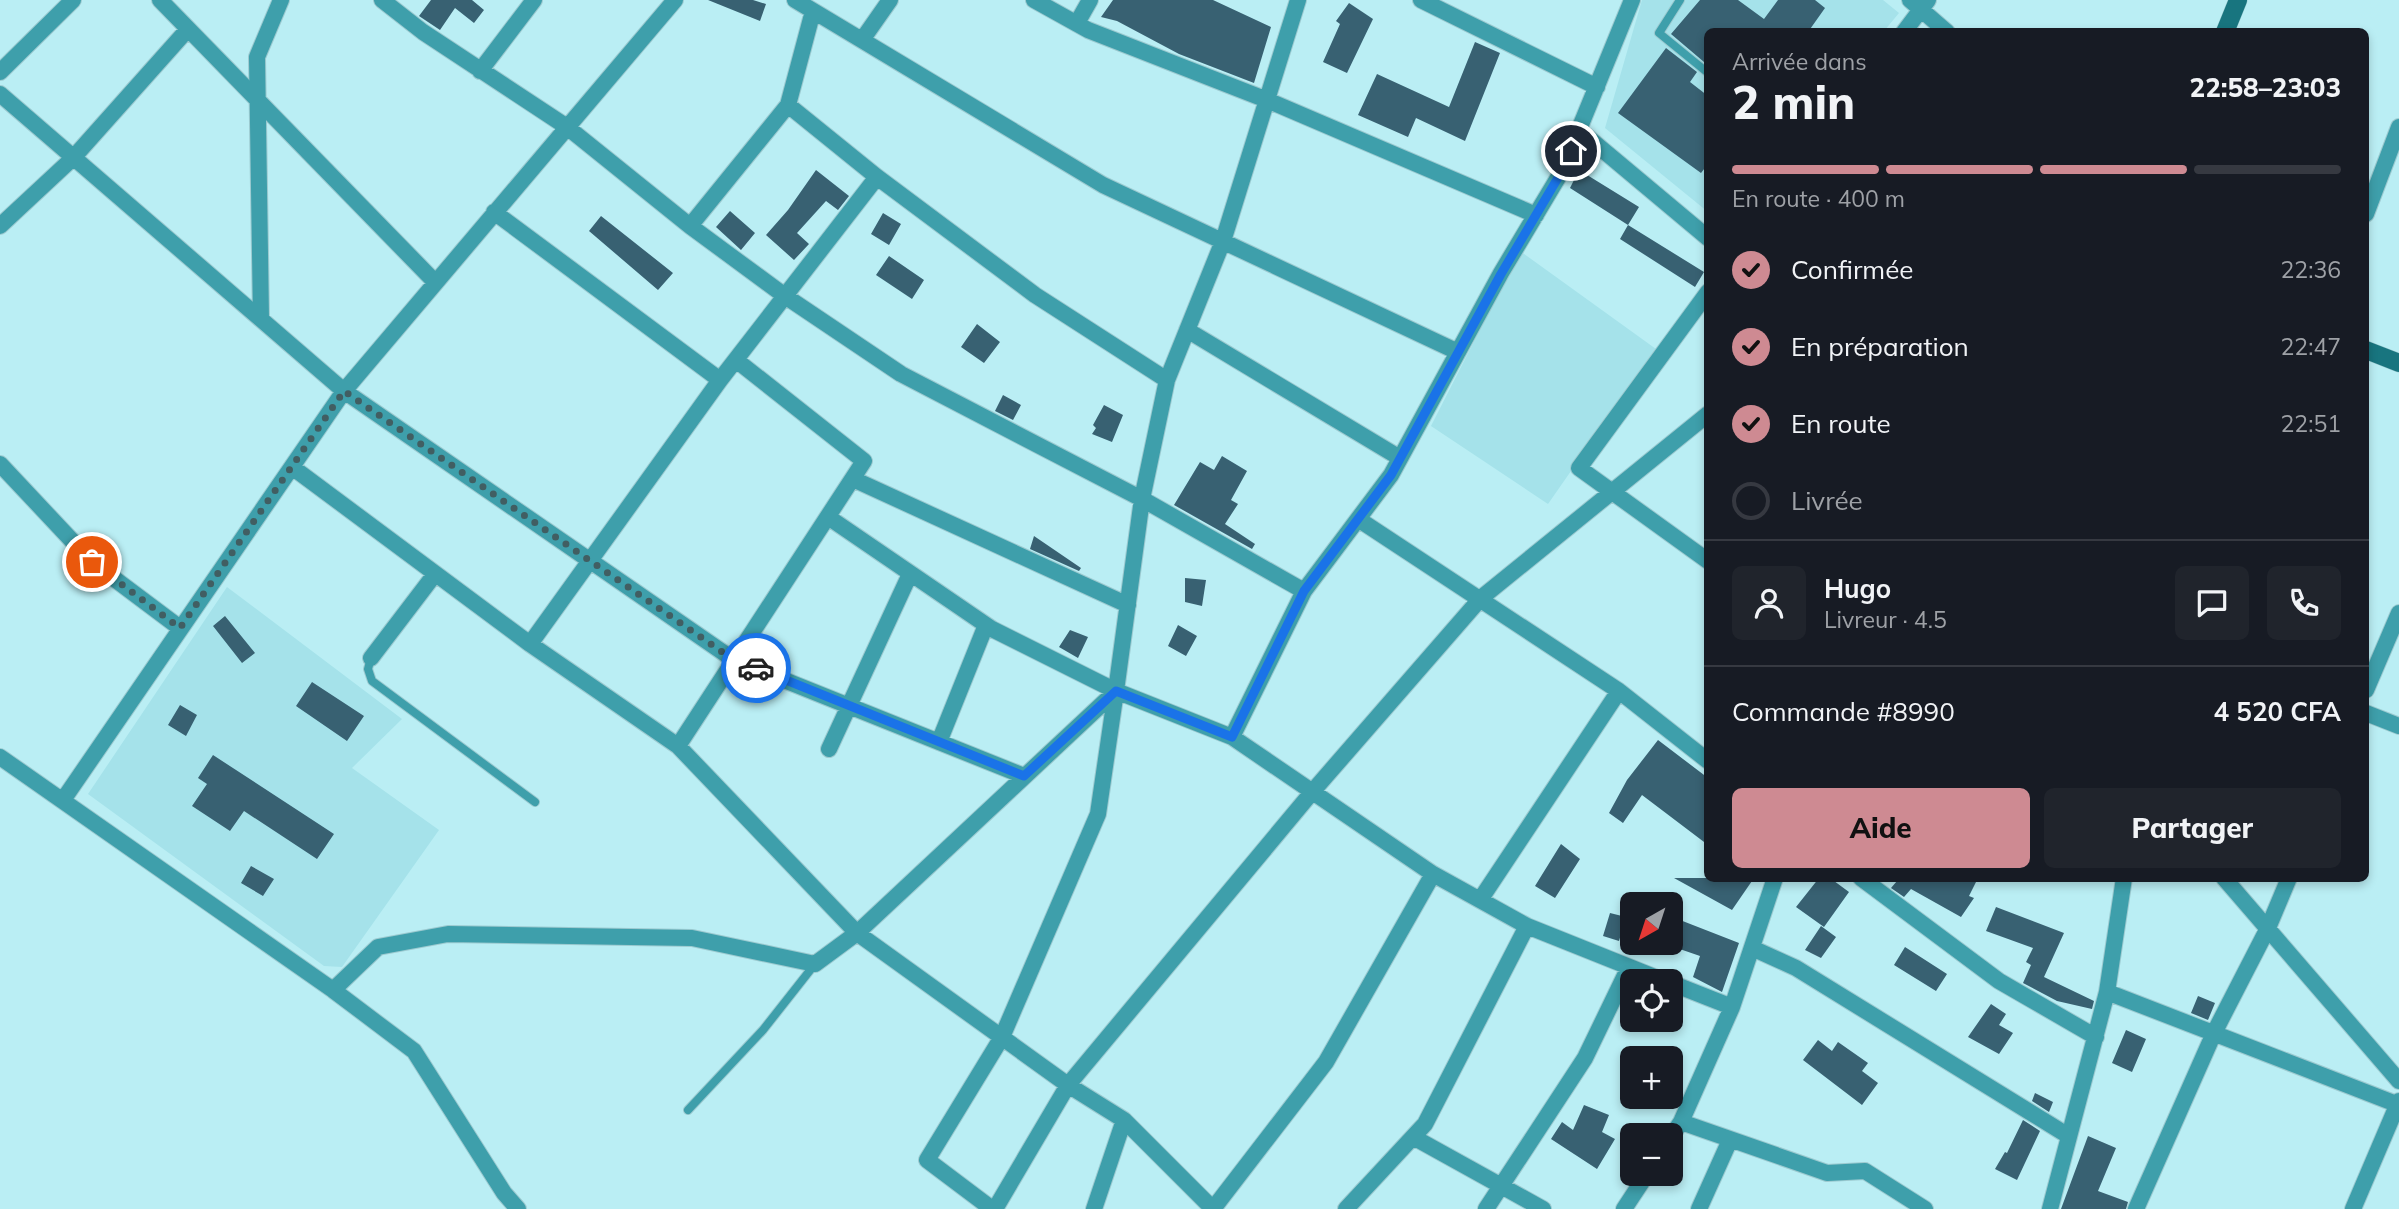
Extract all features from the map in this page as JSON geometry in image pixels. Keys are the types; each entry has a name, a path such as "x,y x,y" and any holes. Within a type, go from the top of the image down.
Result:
{"street":[{"path":"0,72 73,0"},
{"path":"159,0 435,282"},
{"path":"261,319 257,57 281,0"},
{"path":"382,0 480,71 567,127 690,226 785,296 901,374 1142,499 1304,591"},
{"path":"480,71 534,0"},
{"path":"63,800 344,391 675,0"},
{"path":"795,0 1103,185 1458,352"},
{"path":"862,40 890,0"},
{"path":"1034,0 1077,23 1267,100 1536,215"},
{"path":"1077,23 1090,0"},
{"path":"1298,0 1223,241 1167,380 1142,499 1098,814 1002,1037 927,1160 994,1209 1068,1085 1313,791 1481,598 1704,417"},
{"path":"1421,0 1597,88"},
{"path":"2227,28 2238,0"},
{"path":"1232,737 1304,591 1400,458 1562,171 1597,88 1625,3"},
{"path":"1906,28 1920,3 1943,28"},
{"path":"690,226 788,105 813,11"},
{"path":"0,226 73,158 188,29"},
{"path":"0,94 344,391 734,660 1024,776"},
{"path":"788,105 877,177 1035,295 1167,380"},
{"path":"2369,206 2399,127"},
{"path":"1579,130 1704,235"},
{"path":"530,644 720,380 877,177"},
{"path":"494,212 720,380"},
{"path":"1704,297 1579,468 1704,558"},
{"path":"1187,330 1400,458"},
{"path":"2369,351 2399,363"},
{"path":"678,746 864,461 736,359"},
{"path":"0,464 92,562 180,628"},
{"path":"292,467 530,644 678,746 857,933 1068,1085 1124,1120 1213,1209 1326,1062 1433,874"},
{"path":"853,479 1128,604"},
{"path":"828,517 986,625 1116,691 1232,737 1433,874 1527,926 1634,969"},
{"path":"1358,519 1619,691 1704,758"},
{"path":"371,658 435,573"},
{"path":"829,750 911,573"},
{"path":"2369,683 2399,613"},
{"path":"939,742 986,625"},
{"path":"333,990 378,947 448,934 692,938 815,964 857,933 1116,691"},
{"path":"1480,900 1619,691"},
{"path":"2369,714 2399,726"},
{"path":"0,757 333,990 414,1051 504,1193 518,1209"},
{"path":"1774,882 1732,1007 1681,1122 1827,1173 1865,1171 1926,1209"},
{"path":"1866,882 1999,981 2096,1037"},
{"path":"2050,1209 2067,1135 2107,992 2123,882"},
{"path":"2228,882 2399,1081"},
{"path":"2136,1209 2214,1033 2269,928 2286,882"},
{"path":"1346,1209 1425,1124 1527,926"},
{"path":"1752,948 1796,968 2067,1135"},
{"path":"1486,1209 1585,1058 1629,967"},
{"path":"1683,988 1732,1007"},
{"path":"2107,992 2399,1103 2353,1209"},
{"path":"1094,1209 1124,1120"},
{"path":"1413,1136 1543,1209"},
{"path":"1699,1209 1730,1140"},
{"path":"1624,1209 1639,1186"}],"lane":[{"path":"1680,0 1659,33 1704,69"},
{"path":"371,658 368,669 372,681 536,802"},
{"path":"688,1110 764,1030 815,964"}],"shaded area":[{"path":"1642,0 1883,0 1899,13 1886,28 1704,28 1704,209 1605,128"},
{"path":"1520,251 1656,349 1548,504 1431,426"},
{"path":"227,587 402,719 352,768 439,830 342,967 324,966 88,794"}],"building":[{"path":"431,0 472,0 484,10 474,23 455,8 440,30 419,16"},
{"path":"708,0 753,0 766,4 760,21"},
{"path":"1113,0 1213,0 1271,27 1254,83 1179,54 1117,21 1101,17"},
{"path":"1700,0 1738,0 1764,19 1778,0 1815,0 1825,8 1811,28 1704,28 1704,62 1671,34"},
{"path":"1349,3 1373,19 1347,73 1323,62 1340,24 1336,21"},
{"path":"1475,42 1500,53 1465,141 1416,118 1408,137 1358,115 1377,74 1449,107"},
{"path":"1666,48 1697,72 1690,82 1704,93 1704,169 1701,173 1618,113"},
{"path":"816,170 849,196 838,210 826,201 797,233 809,244 794,260 766,235 788,210"},
{"path":"1579,170 1639,207 1628,225 1570,188"},
{"path":"730,211 755,233 741,250 716,227"},
{"path":"883,213 901,224 889,245 871,234"},
{"path":"601,216 673,273 658,290 589,231"},
{"path":"1628,225 1704,272 1695,287 1620,239"},
{"path":"889,256 924,280 912,299 876,275"},
{"path":"977,324 1000,342 984,363 961,347"},
{"path":"1003,395 1021,405 1013,420 995,411"},
{"path":"1104,405 1123,415 1112,442 1092,434 1096,428 1093,425"},
{"path":"1222,456 1247,471 1231,500 1238,504 1225,524 1255,544 1252,549 1174,505 1200,462 1214,470"},
{"path":"1034,536 1081,568 1079,571 1030,549"},
{"path":"1185,578 1206,580 1202,606 1185,602"},
{"path":"225,616 255,653 242,663 213,626"},
{"path":"1178,625 1197,636 1186,656 1168,646"},
{"path":"1070,630 1088,637 1078,658 1059,647"},
{"path":"312,682 364,716 347,741 296,706"},
{"path":"180,705 197,715 186,736 168,725"},
{"path":"1658,740 1704,775 1704,842 1642,795 1623,823 1609,813 1627,780"},
{"path":"213,755 334,834 317,859 244,811 230,831 192,806 207,784 198,778"},
{"path":"1561,844 1580,859 1555,898 1535,886"},
{"path":"251,866 274,879 263,896 241,883"},
{"path":"1674,878 1704,878 1704,882 1751,882 1732,910"},
{"path":"1816,882 1835,882 1849,892 1824,927 1796,907"},
{"path":"1896,882 1976,882 1969,896 1974,898 1961,917 1911,889 1904,897 1891,888"},
{"path":"1996,907 2064,933 2044,977 2094,1001 2092,1009 2057,1001 2023,983 2031,965 2026,962 2033,948 1986,931"},
{"path":"1610,913 1620,916 1619,941 1603,936"},
{"path":"1684,922 1739,943 1722,992 1693,977 1700,956 1684,950"},
{"path":"1821,926 1836,937 1821,958 1805,950"},
{"path":"1905,947 1947,974 1936,991 1894,965"},
{"path":"2198,996 2215,1003 2208,1020 2191,1013"},
{"path":"1991,1004 2006,1014 1999,1025 2013,1033 1999,1054 1968,1037"},
{"path":"2126,1030 2146,1039 2132,1072 2112,1063"},
{"path":"1818,1040 1832,1051 1838,1042 1868,1063 1862,1071 1878,1083 1862,1105 1803,1060"},
{"path":"2035,1093 2053,1102 2049,1112 2032,1101"},
{"path":"1584,1105 1609,1115 1602,1132 1615,1139 1597,1169 1551,1139 1562,1122 1573,1130"},
{"path":"2023,1120 2040,1131 2017,1180 1995,1169 2005,1152 2007,1153"},
{"path":"2088,1136 2116,1148 2098,1191 2128,1202 2126,1209 2061,1209"}],"way so far":[{"path":"92,562 180,628 344,391 734,660 756,668"}],"route":[{"path":"756,668 1024,776 1116,691 1232,737 1304,591 1391,475 1571,151"}]}
